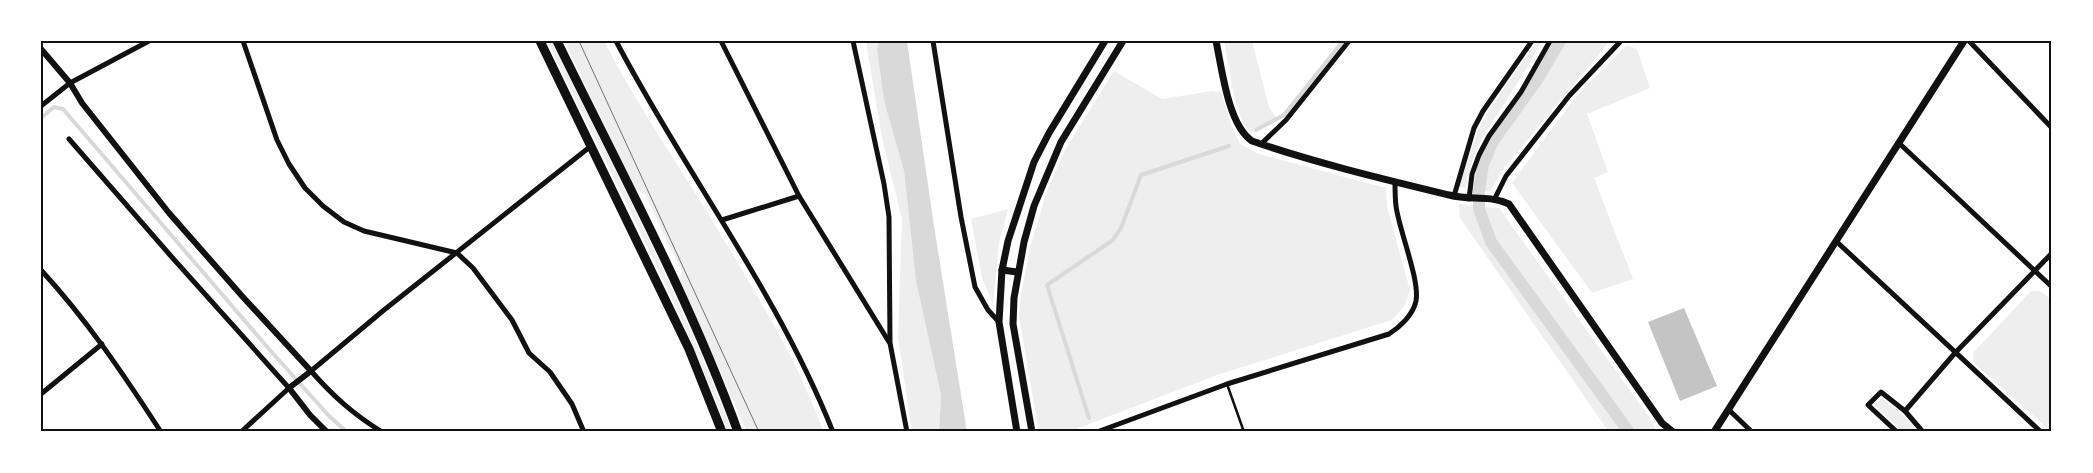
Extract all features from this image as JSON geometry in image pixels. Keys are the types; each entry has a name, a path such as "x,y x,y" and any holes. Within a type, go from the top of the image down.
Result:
{"highway":[{"path":"540,41 689,349 722,432"},
{"path":"557,41 679,290 720,382 738,432"}],"main road":[{"path":"1017,432 999,322 1002,270 1016,214 1034,162 1049,133 1105,41"},
{"path":"1032,432 1013,324 1017,272 1034,206 1045,176 1061,142 1123,41"},
{"path":"1216,41 1226,91 1237,123 1244,136 1261,144 1395,182 1454,196 1495,198 1509,204 1662,423 1673,432"},
{"path":"1714,432 1900,144 1964,41"},
{"path":"1002,270 1017,272"}],"street":[{"path":"41,106 70,83 149,41"},
{"path":"243,41 277,140 288,164 305,188 323,206 344,222 364,231 457,253 473,268 499,301 530,353 550,372 572,404 584,432"},
{"path":"616,41 641,90 722,220 793,346 833,432"},
{"path":"721,41 799,196 838,262 858,288 890,343"},
{"path":"852,41 884,184 889,217 890,343 907,432"},
{"path":"933,41 961,217 975,287 988,310 999,322"},
{"path":"1261,144 1286,120 1350,41"},
{"path":"1454,196 1474,128 1483,111 1532,41"},
{"path":"1472,198 1472,174 1479,155 1489,136 1521,92 1550,41"},
{"path":"1970,41 2052,128"},
{"path":"1495,198 1506,176 1569,96 1620,42"},
{"path":"41,49 70,83 82,103 169,213 242,296 338,401 382,432"},
{"path":"69,139 289,388 310,415 327,432"},
{"path":"1900,144 2052,287"},
{"path":"241,432 295,383 591,146"},
{"path":"1097,432 1227,384 1389,334 1398,328 1416,302 1416,287 1396,206 1395,182"},
{"path":"722,220 799,196"},
{"path":"1836,242 2041,432"},
{"path":"1905,411 1955,353 2052,252"},
{"path":"41,270 69,301 102,344 161,432"},
{"path":"41,394 102,344"},
{"path":"1897,432 1868,404 1881,392 1905,411 1923,432"},
{"path":"1729,410 1752,432"},
{"path":"1662,423 1664,432"}],"lane":[{"path":"1227,384 1244,432"}],"shaded area":[{"path":"547,41 552,41 646,234 692,332 732,432 728,432 665,283"},
{"path":"564,41 604,41 630,89 754,291 790,355 824,432 747,432 679,278 682,272 645,194 636,190"},
{"path":"866,41 879,41 877,49 884,101 904,171 916,281 941,395 939,432 912,432 898,337 902,219 882,138"},
{"path":"879,41 907,41 967,432 939,432 941,395 916,281 904,171 884,101 877,49"},
{"path":"1224,41 1252,41 1269,107 1277,119 1251,133 1240,115 1236,103"},
{"path":"1537,41 1541,41 1530,62 1479,144 1469,172 1466,188 1459,187 1478,130 1487,113"},
{"path":"1554,41 1610,41 1501,172 1491,191 1474,193 1486,152 1532,82"},
{"path":"1627,45 1637,49 1650,88 1587,114 1608,172 1594,178 1633,279 1592,293 1512,183 1575,98"},
{"path":"1114,71 1162,99 1212,91 1221,92 1232,127 1240,144 1259,154 1386,188 1387,207 1410,290 1405,305 1392,320 1220,374 1068,432 1039,432 1019,317 1021,294 1031,244 1047,191 1065,150"},
{"path":"1459,204 1499,208 1651,420 1657,432 1609,432 1460,218"},
{"path":"1008,209 999,243 993,304 982,278 971,219"},
{"path":"2031,291 2040,291 2052,300 2052,432 1974,362 1973,353"},
{"path":"1882,398 1903,414 1918,432 1903,432 1874,405"}],"building":[{"path":"1684,308 1717,386 1680,401 1648,322"}],"waterway":[{"path":"1256,130 1284,115 1343,41"},
{"path":"1560,41 1537,80 1493,141 1483,164 1479,191 1479,209 1491,242 1629,432"},
{"path":"41,118 54,107 63,109 269,349 329,416 347,432"},
{"path":"1089,418 1047,285 1113,240 1121,228 1141,175 1229,146"}],"tram line":[{"path":"579,41 759,432"}]}
